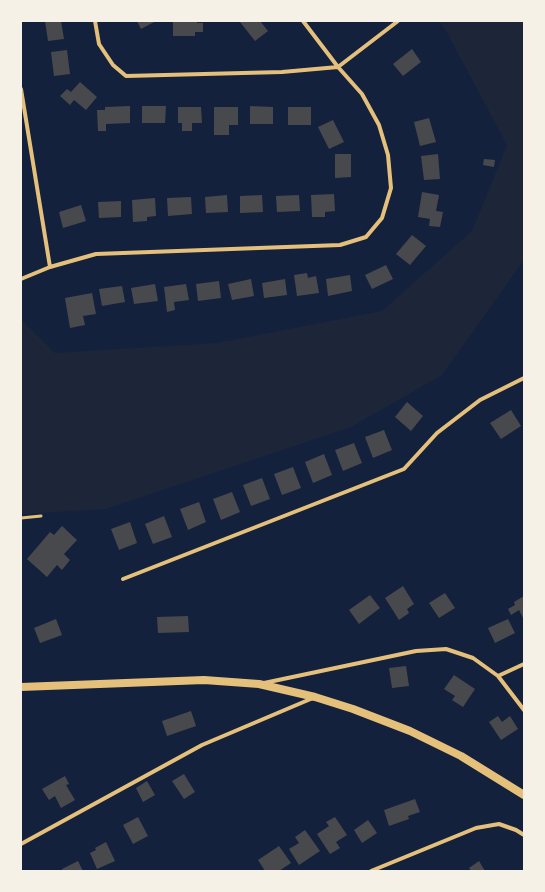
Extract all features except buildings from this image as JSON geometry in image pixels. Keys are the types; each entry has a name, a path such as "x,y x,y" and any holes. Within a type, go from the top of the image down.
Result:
{"main road":[{"path":"21,688 204,680 259,684 315,697 353,709 410,731 461,756 524,795"}],"street":[{"path":"95,21 99,44 113,65 126,76 282,72 338,67 398,21"},
{"path":"21,279 50,267 96,254 340,245 366,237 382,218 391,188 388,155 379,125 362,94 338,67 303,21"},
{"path":"21,89 50,267"},
{"path":"123,578 404,469 437,433 480,400 524,378"},
{"path":"259,684 416,651 446,649 473,658 498,676 524,710"},
{"path":"498,676 524,664"},
{"path":"21,844 202,745 315,697"},
{"path":"371,871 476,828 499,824 516,830 524,835"}],"lane":[{"path":"21,518 41,516"}],"shaded area":[{"path":"439,21 524,21 524,260 442,375 351,427 106,509 21,514 21,319 55,353 217,343 382,311 472,231 507,145 445,29"}]}
